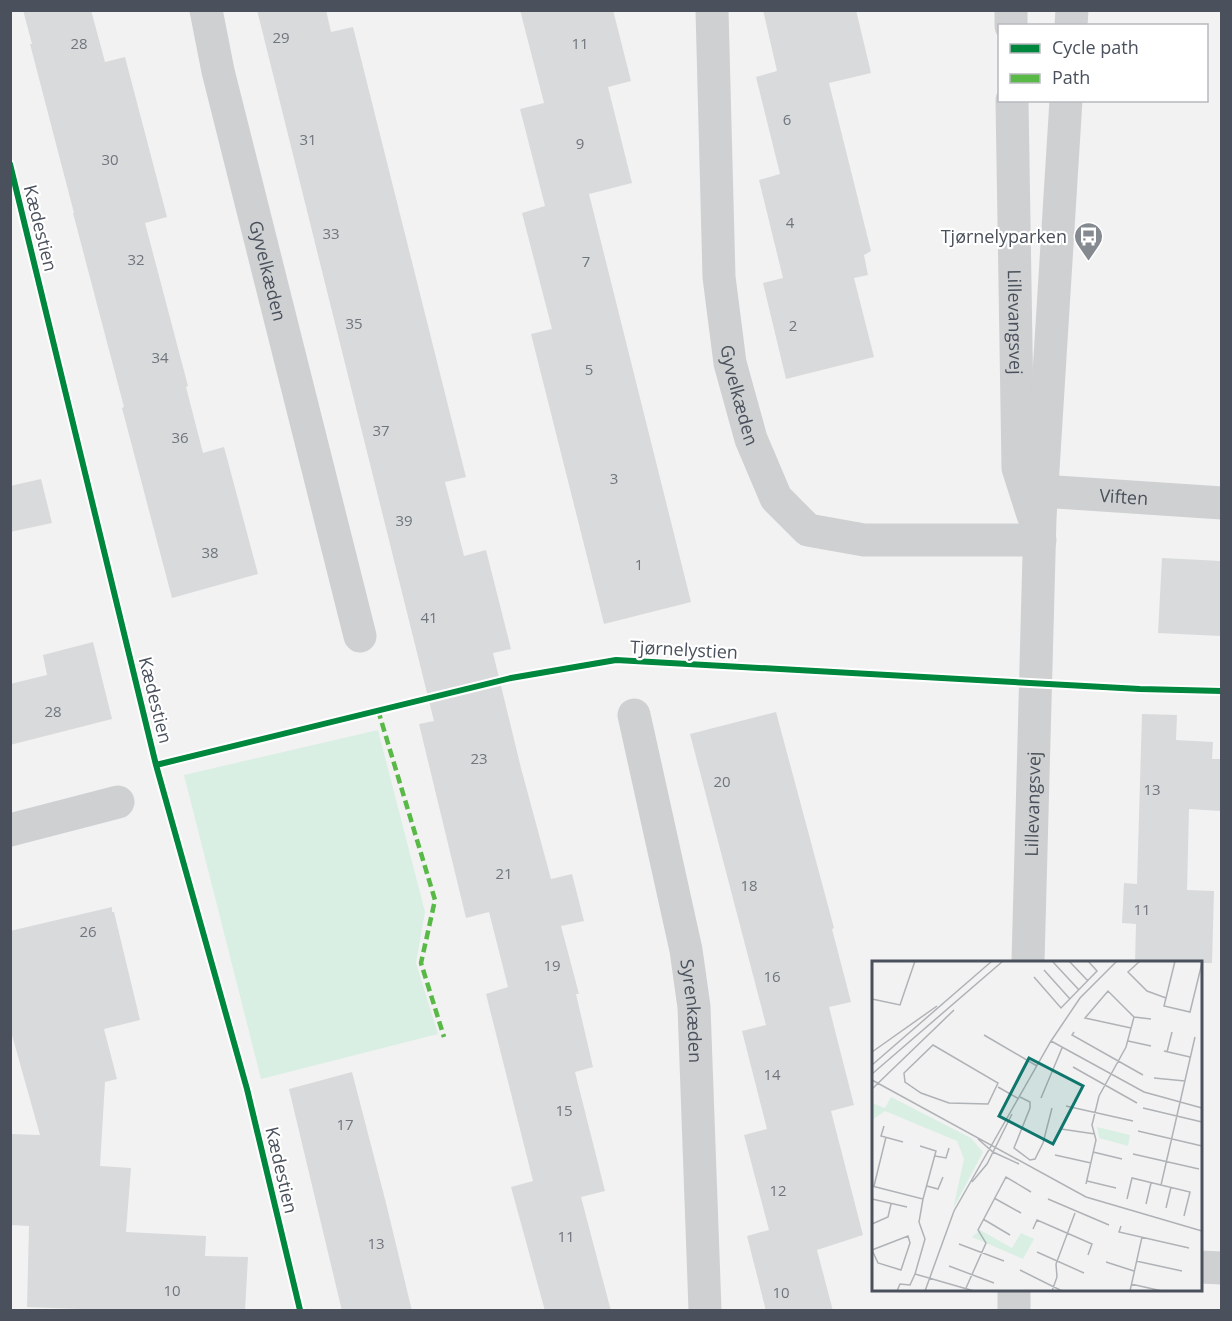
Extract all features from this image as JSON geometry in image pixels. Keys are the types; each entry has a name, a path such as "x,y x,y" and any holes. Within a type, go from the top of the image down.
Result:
{"street":[{"name":"Gyvelkæden","path":"206,10 218,71 360,636"},
{"name":"Gyvelkæden","path":"712,10 718,276 730,363 751,439 776,498 808,530 864,540 1040,540"},
{"name":"Lillevangsvej","path":"1012,102 1018,468 1034,491"},
{"name":"Lillevangsvej","path":"1028,961 1040,540 1034,491 1066,102"},
{"name":"Viften","path":"1034,491 1221,503"},
{"name":"Syrenkæden","path":"634,715 686,950 694,1007 705,1311"},
{"path":"10,830 118,802"},
{"path":"1202,1268 1221,1268"},
{"path":"1014,1291 1014,1311"}],"green space":[{"path":"378,730 425,912 416,963 438,1034 261,1079 184,775"}],"building":[{"path":"23,10 91,10 105,62 125,57 167,217 145,223 188,386 186,387 203,453 224,447 258,574 172,598"},
{"path":"257,10 326,10 331,32 353,27 466,477 445,482 464,556 486,550 511,649 493,653 521,768 551,879 572,874 584,921 561,926 579,994 576,994 593,1067 575,1072 605,1191 581,1197 611,1311 545,1311 511,1187 533,1181 486,994 508,987 489,912 466,918 419,724 434,721"},
{"path":"520,10 613,10 631,81 608,87 632,183 589,194 691,602 604,624 531,334 552,329 522,213 545,206 520,109 544,103"},
{"path":"763,10 856,10 871,73 829,83 871,251 864,255 868,275 854,278 874,357 786,379 763,283 783,278 759,180 780,174 756,77 777,71"},
{"path":"41,479 52,523 10,532 10,486"},
{"path":"1162,558 1221,561 1221,636 1158,633"},
{"path":"93,642 112,719 10,745 10,684 47,675 43,655"},
{"path":"776,712 834,928 832,929 851,1002 829,1007 854,1105 831,1111 863,1235 817,1250 833,1311 766,1311 747,1236 769,1230 744,1135 767,1129 742,1031 766,1025 690,734"},
{"path":"1142,714 1177,715 1176,740 1213,742 1212,759 1221,759 1221,811 1189,809 1187,890 1214,891 1212,963 1135,961 1136,924 1122,923 1124,883 1137,884"},
{"path":"112,907 140,1020 104,1029 117,1079 105,1082 100,1166 131,1168 126,1232 206,1236 205,1256 248,1257 245,1311 27,1307 29,1226 10,1225 10,1134 40,1135 10,1028 10,931"},
{"path":"352,1072 412,1311 342,1311 289,1089"}],"marked path":[{"path":"378,710 435,900 421,963 444,1037"}],"cycle path":[{"name":"Kædestien","path":"10,164 156,765 247,1089 300,1310"},
{"name":"Tjørnelystien","path":"156,765 511,678 616,660 1140,689 1222,691"}],"place":[{"name":"Tjørnelyparken","path":"1088,262"}]}
